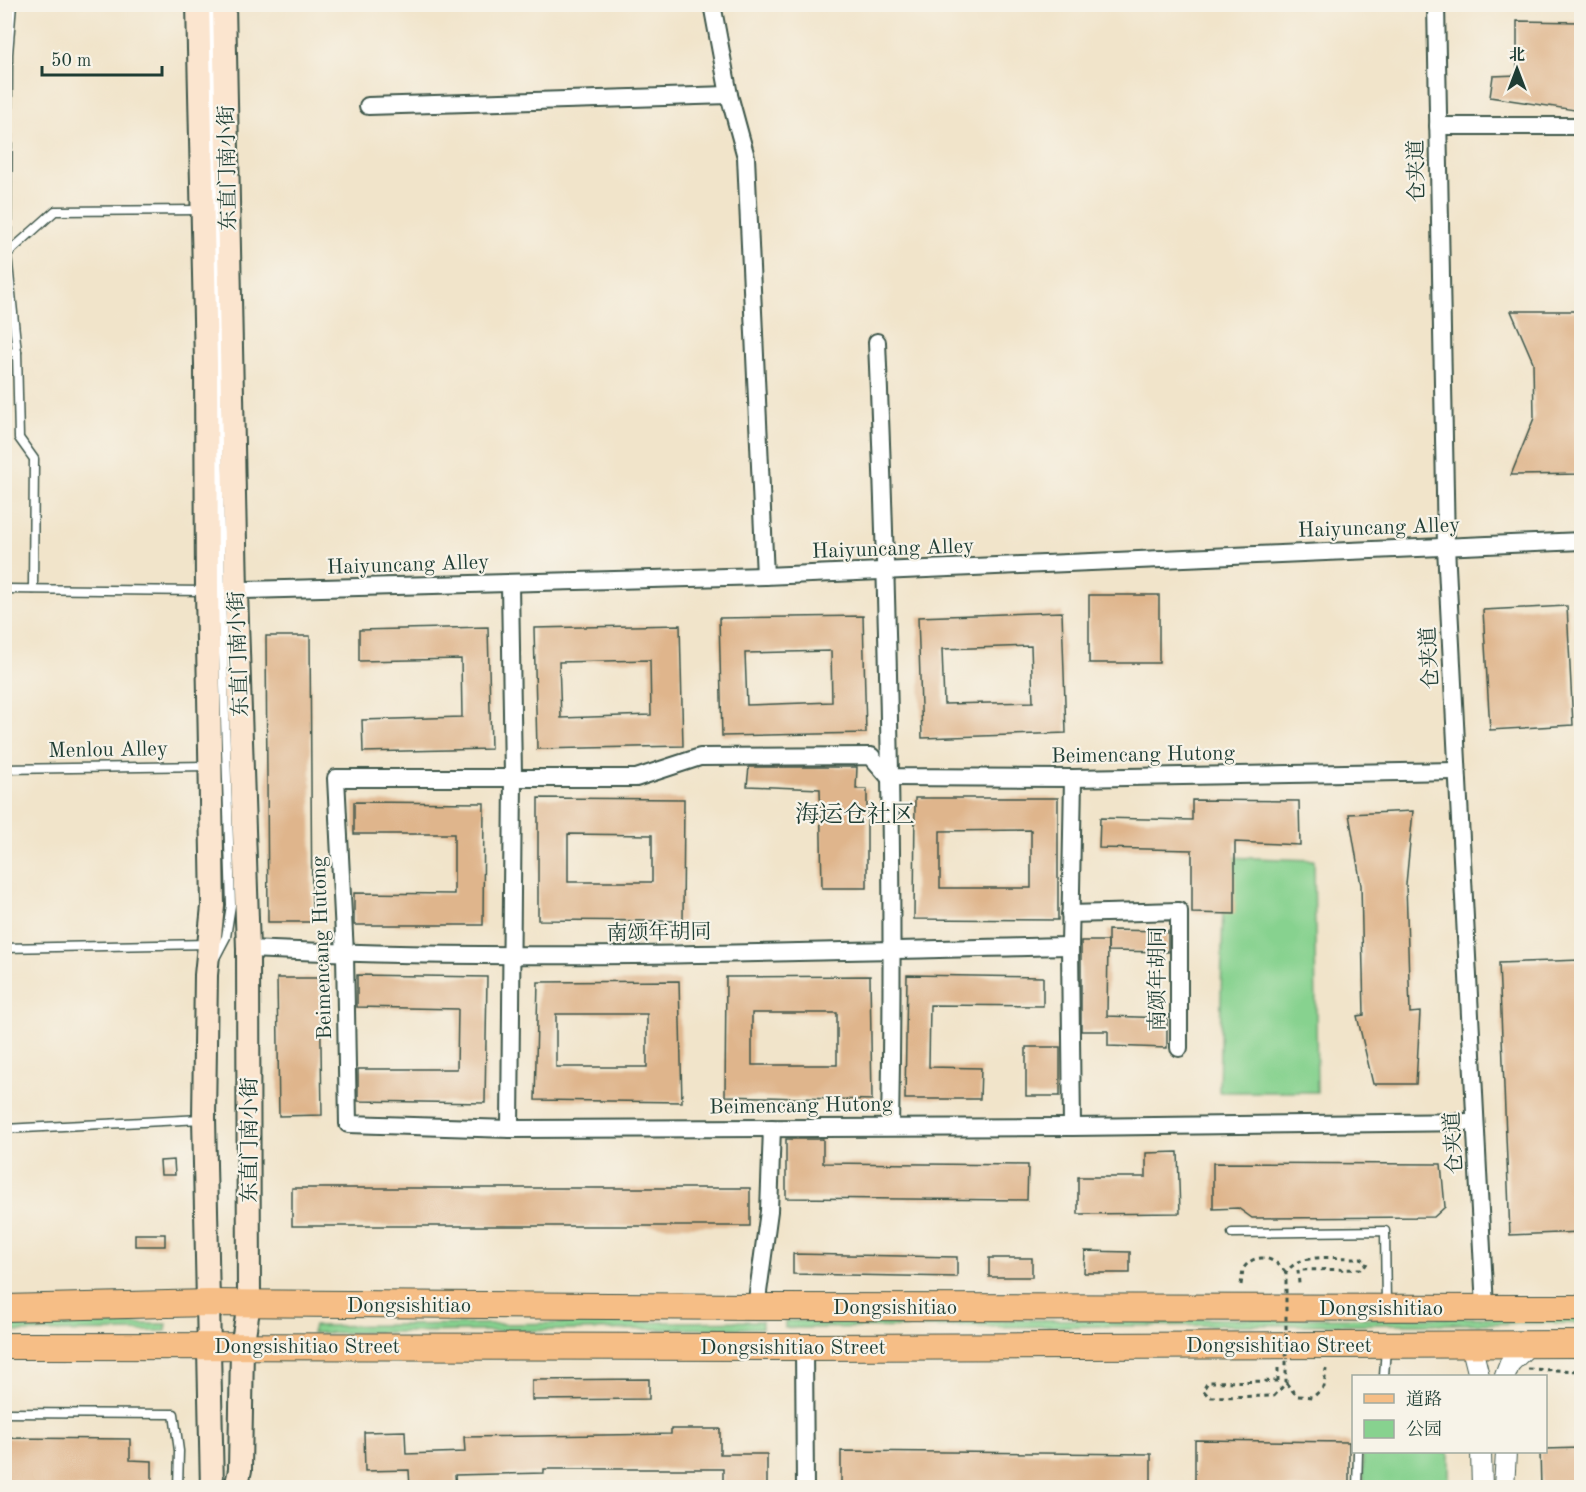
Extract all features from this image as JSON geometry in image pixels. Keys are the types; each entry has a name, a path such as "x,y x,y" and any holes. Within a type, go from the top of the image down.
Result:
{"main road":[{"name":"东直门南小街","path":"198,4 203,210 221,591 248,949 249,1304 242,1347 240,1470 236,1488"},
{"name":"东直门南小街","path":"212,1488 204,1118 206,975 213,906 211,766 221,591 224,4"},
{"name":"Dongsishitiao","path":"209,1303 756,1307 1581,1308"},
{"name":"Dongsishitiao Street","path":"4,1308 209,1303"},
{"name":"Dongsishitiao Street","path":"4,1346 804,1347 1581,1344"}],"street":[{"path":"712,4 729,95 746,157 765,576"},
{"name":"仓夹道","path":"1436,4 1446,547 1485,1308"},
{"path":"368,106 729,95"},
{"path":"1438,126 1581,126"},
{"path":"877,342 887,571 893,950 890,1126"},
{"name":"Haiyuncang Alley","path":"221,591 765,576 1581,541"},
{"path":"510,584 513,776 510,1129"},
{"name":"Beimencang Hutong","path":"1456,771 1073,778 889,777 871,756 700,757 636,778 513,776 336,778 345,954 348,1124 510,1129 1072,1127 1474,1122"},
{"path":"1072,1127 1070,914 1073,778"},
{"name":"南颂年胡同","path":"1070,914 1179,911 1179,1047"},
{"name":"南颂年胡同","path":"248,949 345,954 510,956 683,955 1070,946"},
{"path":"756,1307 770,1211 772,1128"},
{"path":"1471,1344 1479,1375"},
{"path":"1506,1375 1510,1363 1530,1344"},
{"path":"804,1347 805,1488"},
{"path":"1481,1453 1482,1488"},
{"path":"1504,1488 1506,1453"}],"lane":[{"path":"12,4 6,54 7,254 17,352 19,438 34,459 33,589"},
{"path":"206,975 226,938 231,905 221,591 211,4"},
{"path":"7,254 55,211 203,210"},
{"path":"4,353 17,352"},
{"path":"4,589 221,591"},
{"name":"Menlou Alley","path":"4,769 211,766"},
{"path":"4,948 209,944"},
{"path":"4,1129 204,1118"},
{"path":"1232,1233 1385,1231 1386,1308"},
{"path":"1384,1375 1386,1344"},
{"path":"4,1413 174,1414 179,1451 178,1488"},
{"path":"1357,1488 1358,1453"}],"path":[{"path":"1241,1285 1241,1276 1246,1263 1260,1258 1275,1261 1286,1274"},
{"path":"1299,1284 1298,1270 1363,1269 1367,1263 1361,1258 1303,1260 1294,1263 1286,1274 1286,1383 1297,1396 1313,1397 1324,1387 1327,1380 1326,1369"},
{"path":"1278,1368 1278,1380 1208,1382 1203,1390 1209,1397 1274,1396 1286,1383"}],"green space":[{"path":"1224,857 1314,860 1317,1092 1219,1092"},
{"path":"1582,1317 1581,1323 785,1328 785,1321"},
{"path":"762,1321 762,1328 312,1333 314,1326"},
{"path":"167,1324 166,1331 4,1332 5,1325"},
{"path":"1362,1453 1449,1453 1449,1487 1364,1487"}],"building":[{"path":"1517,21 1581,22 1581,111 1490,97 1493,76 1517,75"},
{"path":"1511,311 1581,311 1581,474 1511,475 1534,418 1533,362"},
{"path":"1089,595 1159,595 1159,663 1089,663"},
{"path":"1567,606 1573,725 1490,730 1483,610"},
{"path":"1062,612 1066,733 922,738 918,617","holes":["1031,646 1033,702 944,704 942,649"]},
{"path":"863,616 866,733 722,736 719,618","holes":["831,651 832,702 747,705 745,653"]},
{"path":"680,625 683,746 537,749 534,628","holes":["650,660 651,715 561,718 559,662"]},
{"path":"488,627 491,749 363,752 362,720 462,717 461,659 359,661 359,630"},
{"path":"266,636 310,636 312,922 268,922"},
{"path":"749,767 857,767 856,789 867,789 867,888 822,888 820,789 747,786"},
{"path":"538,798 684,799 683,921 538,920","holes":["568,834 652,835 652,882 568,882"]},
{"path":"915,798 1058,798 1058,920 914,919","holes":["1031,830 1031,888 940,888 940,831"]},
{"path":"1192,800 1299,801 1300,845 1235,842 1235,914 1192,913 1192,850 1099,848 1100,818 1192,820"},
{"path":"354,802 484,803 483,925 354,925 354,893 454,894 454,834 354,834"},
{"path":"1413,811 1406,884 1410,1013 1420,1012 1416,1084 1373,1084 1357,1016 1364,1015 1361,885 1349,814"},
{"path":"1108,930 1168,931 1168,952 1108,951"},
{"path":"1081,941 1108,941 1107,1016 1167,1018 1167,1048 1108,1046 1108,1031 1081,1031"},
{"path":"1581,960 1581,1232 1510,1235 1499,963"},
{"path":"357,975 487,977 485,1103 358,1101 358,1069 457,1069 458,1009 357,1007"},
{"path":"907,975 1043,977 1043,1006 930,1005 929,1067 981,1068 980,1099 905,1099"},
{"path":"870,976 872,1100 725,1096 726,977","holes":["752,1013 837,1013 837,1065 752,1065"]},
{"path":"277,978 320,978 322,1115 279,1116"},
{"path":"679,981 682,1102 535,1100 538,982","holes":["556,1014 647,1014 647,1067 556,1067"]},
{"path":"1026,1047 1060,1047 1060,1096 1026,1096"},
{"path":"786,1139 823,1139 823,1163 1028,1165 1027,1200 786,1198"},
{"path":"1178,1152 1180,1213 1078,1214 1078,1177 1146,1177 1146,1153"},
{"path":"174,1160 175,1175 161,1175 160,1161"},
{"path":"1213,1163 1441,1164 1445,1207 1434,1217 1252,1218 1238,1208 1213,1209"},
{"path":"292,1188 750,1188 750,1226 292,1226"},
{"path":"135,1234 165,1234 165,1246 135,1246"},
{"path":"1085,1251 1130,1252 1130,1273 1084,1273"},
{"path":"793,1254 957,1257 957,1277 793,1274"},
{"path":"989,1258 1032,1258 1032,1277 989,1277"},
{"path":"649,1379 649,1399 532,1400 532,1380"},
{"path":"671,1429 720,1429 720,1454 767,1454 767,1488 723,1488 723,1469 544,1469 544,1473 455,1475 456,1488 410,1488 409,1470 365,1471 364,1432 405,1431 406,1454 465,1452 464,1437 671,1434"},
{"path":"4,1438 130,1439 130,1460 152,1461 152,1488 4,1488"},
{"path":"1195,1440 1349,1442 1349,1488 1195,1488"},
{"path":"1581,1448 1581,1488 1541,1488 1540,1453 1547,1453 1547,1449"},
{"path":"841,1451 1151,1454 1151,1488 841,1488"}],"district":[{"name":"海运仓社区","path":"855,814"}]}
